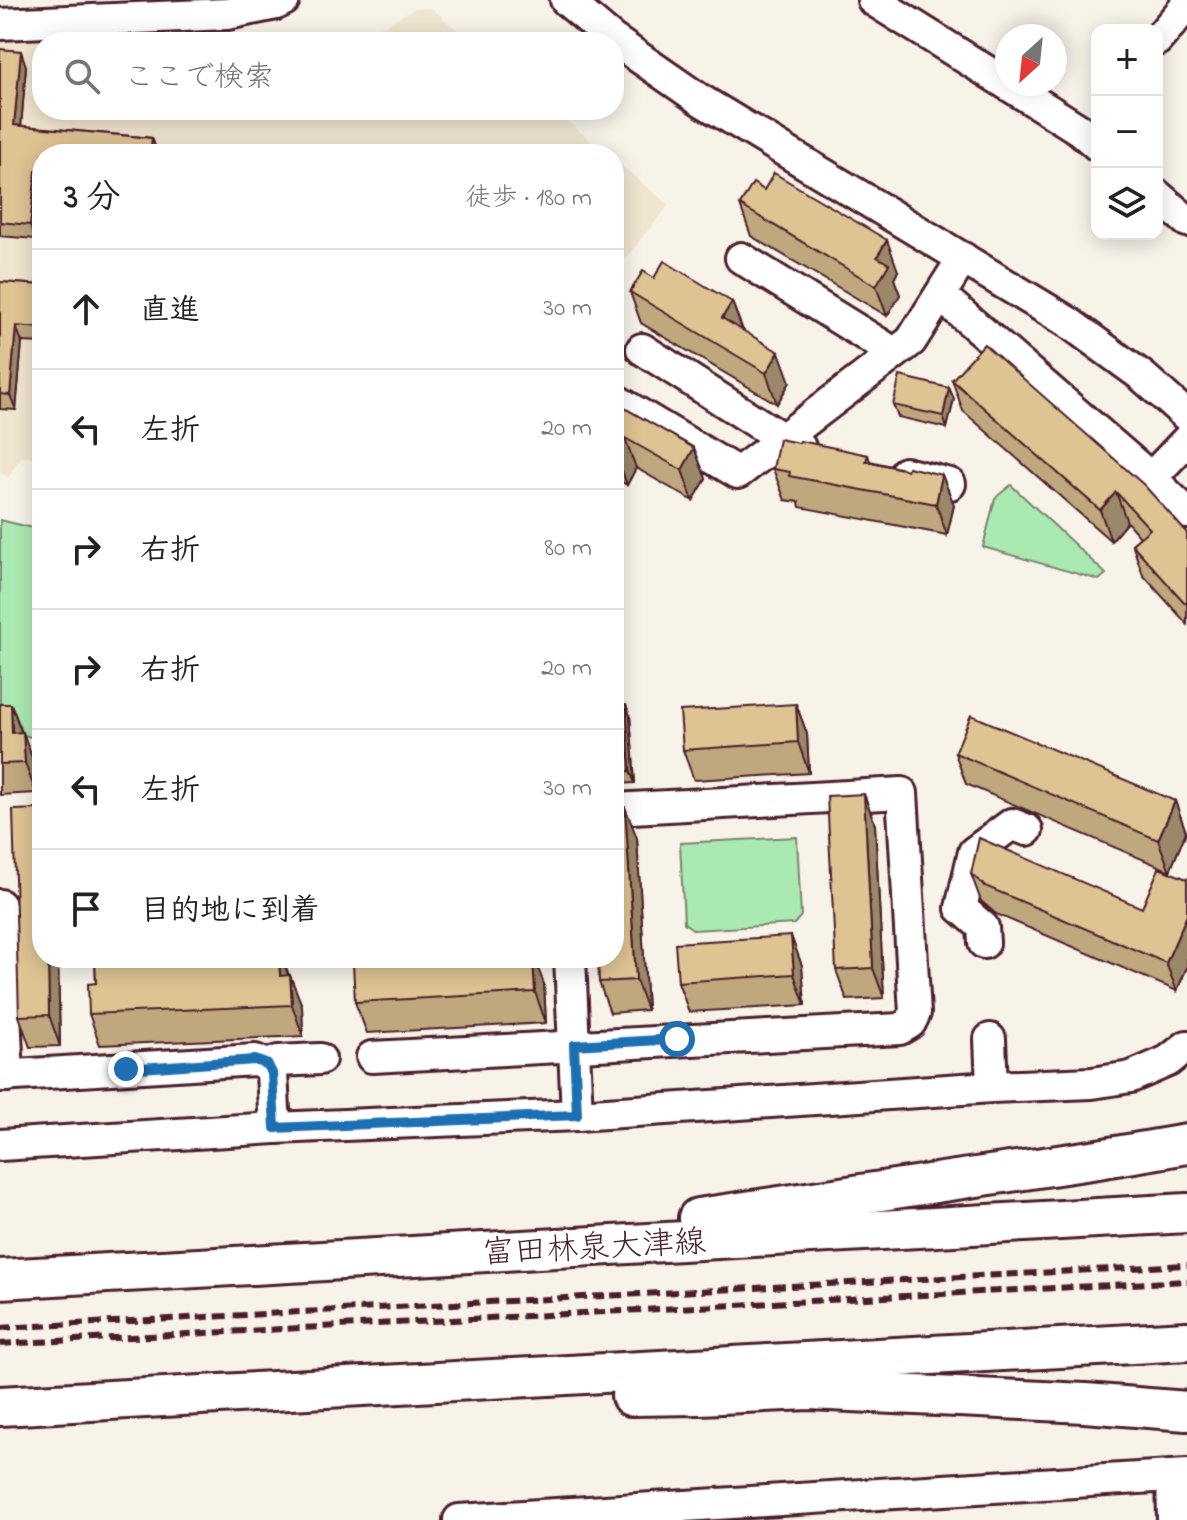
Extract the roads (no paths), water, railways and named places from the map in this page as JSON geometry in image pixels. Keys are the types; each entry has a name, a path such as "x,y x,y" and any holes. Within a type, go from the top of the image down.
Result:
{"main road":[{"path":"393,1257 717,1215 1187,1144"},
{"name":"富田林泉大津線","path":"0,1279 1187,1213"},
{"path":"0,1406 1187,1342"},
{"path":"221,1393 494,1397 698,1395 809,1390 1187,1411"}],"street":[{"path":"0,24 227,14 284,0"},
{"path":"566,0 604,32"},
{"path":"888,4 995,76"},
{"path":"1163,33 1187,5"},
{"path":"624,47 699,99 1068,322 1142,376 1187,416"},
{"path":"1030,96 1091,128"},
{"path":"1163,200 1187,221"},
{"path":"741,258 883,346 891,356"},
{"path":"624,405 738,473 911,341 963,258"},
{"path":"940,295 1151,478 1187,513"},
{"path":"642,349 783,439 808,451 823,454"},
{"path":"1151,478 1187,440"},
{"path":"875,467 950,484"},
{"path":"372,1057 900,1029 910,1023 915,1013 902,793 624,808"},
{"path":"984,943 983,927 961,908 974,852 1012,824 1027,830"},
{"path":"0,905 4,1076 255,1060 268,1065 272,1073 275,1128"},
{"path":"570,968 577,1115"},
{"path":"990,1039 992,1087"},
{"path":"0,1145 275,1128 577,1115 1092,1083 1131,1077 1168,1061 1187,1046"},
{"path":"268,1065 278,1061 320,1059"},
{"path":"459,1520 1179,1476 1173,1520"}],"railway":[{"path":"0,1328 1187,1265"},
{"path":"0,1344 1187,1281"}]}
